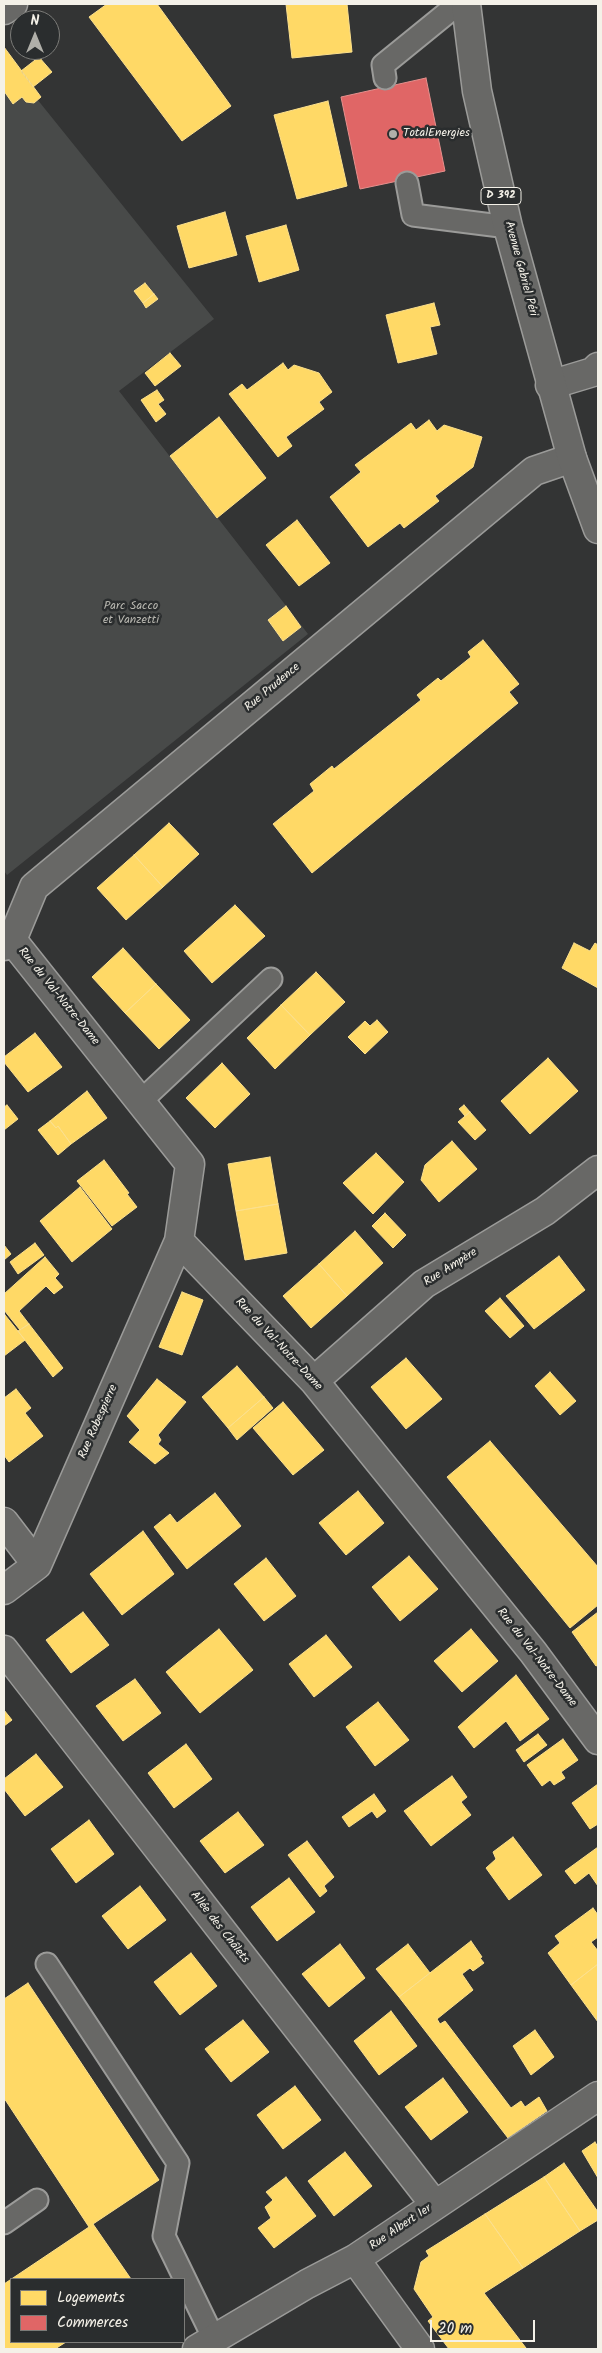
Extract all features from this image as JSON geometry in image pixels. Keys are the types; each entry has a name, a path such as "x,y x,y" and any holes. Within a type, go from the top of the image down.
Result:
{"street":[{"path":"4,10 13,4"},
{"name":"Avenue Gabriel Péri","path":"466,4 477,91 508,227 550,385 572,458 598,529"},
{"path":"550,385 593,372 598,368"},
{"name":"Rue Prudence","path":"8,943 34,887 534,471 572,458"},
{"name":"Rue du Val-Notre-Dame","path":"8,943 141,1101 190,1164 179,1241 314,1381 533,1652 598,1740"},
{"name":"Rue Ampère","path":"314,1381 424,1284 546,1211 598,1170"},
{"name":"Rue Robespierre","path":"4,1590 37,1565 179,1241"},
{"path":"4,1522 37,1565"},
{"name":"Allée des Châlets","path":"4,1650 435,2205"},
{"name":"Rue Albert 1er","path":"206,2344 307,2284 355,2259 598,2096"},
{"path":"355,2259 420,2349"}],"lane":[{"path":"385,78 383,65 458,4"},
{"path":"407,183 413,215 508,227"},
{"path":"141,1101 271,979"},
{"path":"47,1964 178,2163 164,2236 180,2278"},
{"path":"4,2223 37,2200"},
{"path":"185,2290 206,2344"}],"green space":[{"name":"Parc Sacco et Vanzetti","path":"4,58 214,319 119,391 308,634 7,875 4,871"}],"building: Logements":[{"path":"107,4 157,4 231,106 182,141 89,17"},
{"path":"286,4 347,4 352,52 292,58"},
{"path":"4,47 10,55 10,60 14,60 41,97 34,103 26,102 22,97 13,104 4,91"},
{"path":"35,60 42,60 52,72 33,87 21,71"},
{"path":"328,101 347,186 297,199 274,115"},
{"path":"225,212 237,255 189,268 177,226"},
{"path":"286,225 299,270 259,282 246,236"},
{"path":"145,283 154,294 143,303 134,291"},
{"path":"154,294 158,299 146,308 143,303"},
{"path":"434,303 440,325 430,327 437,354 398,363 386,315"},
{"path":"170,353 181,366 155,386 145,373"},
{"path":"283,363 288,370 294,365 319,373 332,392 319,402 324,409 286,437 292,446 278,457 229,394 242,384 247,390"},
{"path":"157,390 164,400 158,404 166,414 156,422 141,400"},
{"path":"219,417 266,478 217,518 170,456"},
{"path":"429,420 437,431 444,425 482,437 473,467 435,496 439,501 404,528 400,523 368,547 330,497 361,472 355,465 411,423 416,430"},
{"path":"297,520 330,563 299,586 266,545"},
{"path":"286,606 301,627 283,641 268,620"},
{"path":"483,640 519,684 509,692 518,703 312,873 273,824 314,791 310,784 332,766 334,769 421,700 417,695 438,678 441,681 471,657 468,652"},
{"path":"169,823 199,854 163,887 134,855"},
{"path":"134,855 163,887 126,920 97,888"},
{"path":"235,905 265,936 212,983 184,951"},
{"path":"574,943 590,951 595,943 598,945 598,988 562,968"},
{"path":"123,948 156,984 125,1013 92,977"},
{"path":"316,972 345,1002 310,1035 281,1005"},
{"path":"156,984 190,1020 159,1049 125,1013"},
{"path":"281,1005 310,1035 275,1069 247,1038"},
{"path":"377,1020 388,1032 365,1054 348,1037 365,1021 370,1026"},
{"path":"35,1033 62,1067 28,1092 4,1062 4,1057"},
{"path":"548,1058 578,1091 530,1134 501,1101"},
{"path":"222,1063 250,1094 215,1128 186,1098"},
{"path":"87,1091 107,1118 71,1144 58,1126 56,1128 50,1121"},
{"path":"7,1105 18,1119 4,1130 4,1107"},
{"path":"464,1105 470,1112 465,1116 459,1109"},
{"path":"470,1112 486,1130 475,1140 458,1122"},
{"path":"50,1121 56,1128 58,1126 71,1144 58,1155 38,1130"},
{"path":"452,1141 477,1169 439,1202 421,1180 425,1165"},
{"path":"376,1153 404,1182 373,1214 343,1183"},
{"path":"270,1157 278,1204 236,1211 228,1164"},
{"path":"104,1160 137,1207 112,1226 77,1181"},
{"path":"80,1187 112,1229 72,1262 40,1221"},
{"path":"278,1204 287,1253 245,1260 236,1211"},
{"path":"385,1213 406,1235 393,1248 372,1226"},
{"path":"355,1231 383,1263 347,1296 319,1264"},
{"path":"35,1243 44,1255 18,1274 10,1262"},
{"path":"4,1245 11,1254 4,1260"},
{"path":"559,1256 585,1290 534,1329 506,1296"},
{"path":"45,1257 59,1274 55,1278 63,1287 54,1294 46,1286 19,1311 29,1324 20,1330 4,1310 4,1294"},
{"path":"319,1264 347,1296 311,1328 283,1296"},
{"path":"182,1292 203,1300 182,1355 159,1347"},
{"path":"500,1298 524,1326 510,1338 485,1311"},
{"path":"4,1316 25,1340 4,1356"},
{"path":"29,1324 63,1368 53,1377 18,1331"},
{"path":"406,1358 442,1399 406,1429 371,1387"},
{"path":"237,1366 264,1397 228,1428 202,1397"},
{"path":"550,1372 576,1401 560,1415 535,1386"},
{"path":"157,1379 186,1402 158,1435 161,1440 158,1444 169,1453 155,1464 129,1442 140,1430 127,1416"},
{"path":"16,1389 31,1408 25,1413 43,1436 9,1462 4,1455 4,1398"},
{"path":"264,1397 273,1408 237,1440 228,1428"},
{"path":"283,1402 324,1450 293,1475 253,1428"},
{"path":"490,1441 598,1567 598,1605 570,1628 447,1477"},
{"path":"358,1491 384,1523 346,1555 319,1523"},
{"path":"215,1493 241,1526 187,1569 154,1527 170,1514 177,1523"},
{"path":"143,1531 174,1574 122,1615 90,1574"},
{"path":"409,1556 438,1589 400,1621 372,1587"},
{"path":"266,1558 296,1596 264,1621 234,1584"},
{"path":"83,1612 109,1645 71,1673 46,1640"},
{"path":"598,1612 598,1665 596,1666 572,1632"},
{"path":"219,1629 253,1670 200,1713 166,1672"},
{"path":"471,1629 498,1661 462,1692 434,1661"},
{"path":"326,1635 352,1667 314,1697 289,1664"},
{"path":"516,1675 549,1719 520,1741 506,1721 474,1748 458,1727"},
{"path":"135,1679 161,1713 123,1741 96,1706"},
{"path":"378,1702 409,1740 375,1766 346,1727"},
{"path":"4,1710 12,1720 4,1726"},
{"path":"538,1734 547,1745 524,1762 516,1750"},
{"path":"563,1739 578,1760 561,1772 565,1778 554,1785 550,1780 542,1786 527,1765"},
{"path":"186,1744 212,1779 174,1808 148,1773"},
{"path":"36,1754 63,1787 25,1816 4,1789 4,1779"},
{"path":"452,1776 467,1797 461,1802 471,1815 431,1846 404,1811"},
{"path":"598,1784 598,1824 590,1829 572,1803"},
{"path":"374,1794 386,1811 377,1818 372,1811 349,1827 342,1817"},
{"path":"238,1812 264,1845 225,1873 200,1841"},
{"path":"89,1820 114,1854 76,1883 51,1849"},
{"path":"513,1837 542,1875 509,1900 486,1868 496,1859 493,1852"},
{"path":"307,1841 334,1877 324,1886 327,1891 320,1897 288,1855"},
{"path":"598,1847 598,1886 589,1873 575,1884 565,1871"},
{"path":"289,1878 315,1912 277,1941 251,1907"},
{"path":"140,1886 166,1920 128,1949 102,1916"},
{"path":"593,1908 598,1915 598,1937 591,1942 598,1951 598,1964 571,1985 548,1953 560,1943 555,1936"},
{"path":"471,1941 484,1963 473,1971 470,1968 462,1974 473,1990 437,2019 440,2024 445,2021 511,2108 521,2101 525,2107 539,2097 547,2111 508,2138 399,1997"},
{"path":"340,1944 365,1978 329,2007 302,1974"},
{"path":"408,1944 430,1973 399,1997 376,1969"},
{"path":"191,1953 217,1986 180,2015 154,1982"},
{"path":"598,1964 598,2022 571,1985"},
{"path":"28,1983 159,2180 93,2224 130,2278 12,2278 89,2227 4,2098 4,1999"},
{"path":"391,2011 417,2046 379,2075 354,2041"},
{"path":"243,2020 269,2052 231,2082 205,2049"},
{"path":"535,2030 554,2057 531,2075 513,2046"},
{"path":"443,2078 468,2112 431,2140 405,2107"},
{"path":"295,2086 321,2120 283,2149 257,2115"},
{"path":"595,2142 598,2147 598,2178 582,2151"},
{"path":"345,2152 372,2186 334,2216 308,2181"},
{"path":"564,2163 598,2212 598,2220 580,2231 544,2177"},
{"path":"286,2177 316,2216 274,2248 258,2228 271,2218 265,2207 273,2200 266,2192"},
{"path":"544,2177 580,2231 523,2268 485,2214"},
{"path":"485,2214 523,2268 484,2293 526,2348 523,2349 449,2349 428,2321 433,2317 414,2289 421,2262 429,2256 426,2251"},
{"path":"10,2280 10,2343 64,2343 55,2349 4,2349 4,2284"}],"building: Commerces":[{"name":"TotalEnergies","path":"426,78 445,171 360,189 341,97"}],"place":[{"name":"TotalEnergies","path":"393,134"}]}
